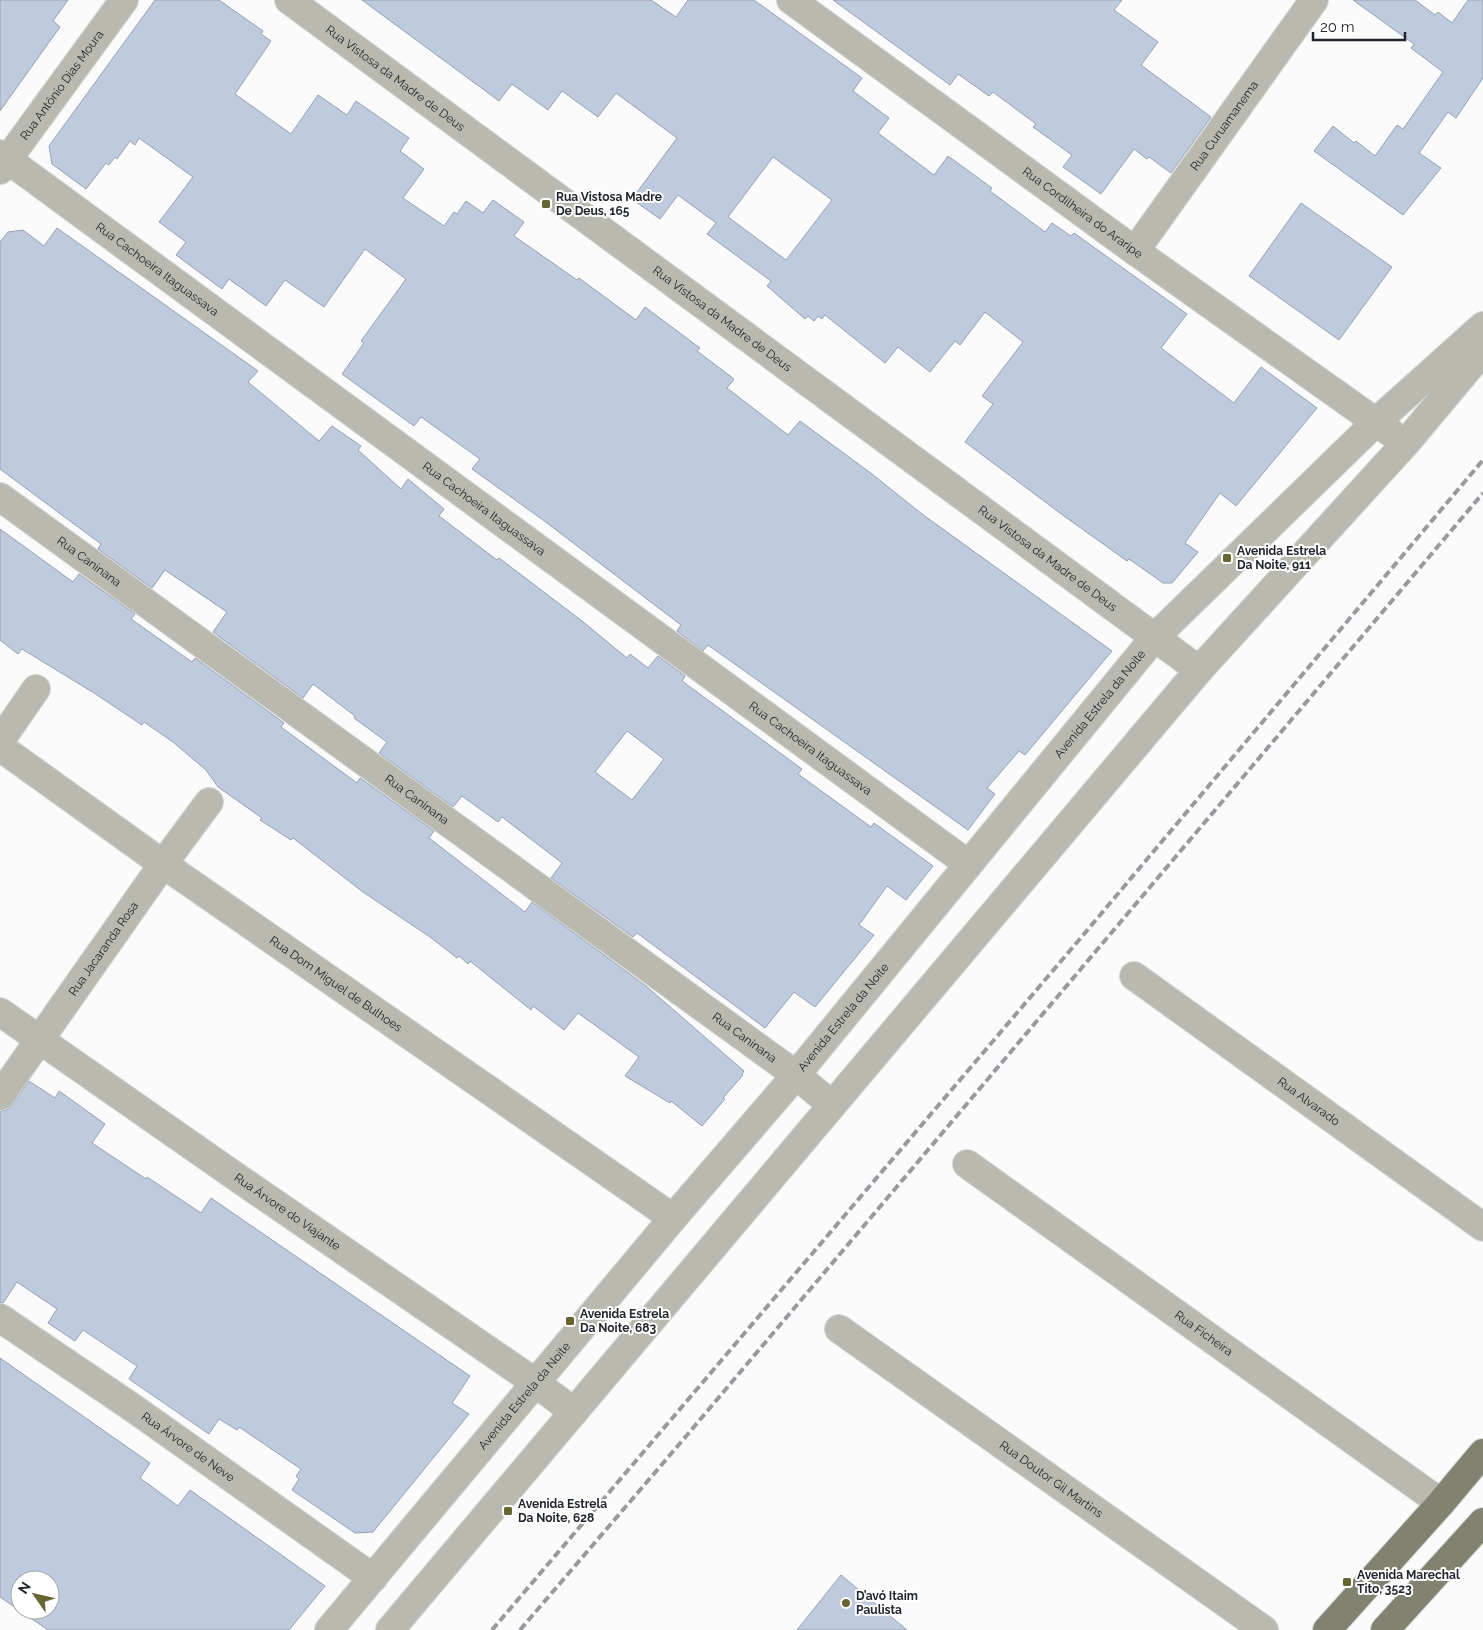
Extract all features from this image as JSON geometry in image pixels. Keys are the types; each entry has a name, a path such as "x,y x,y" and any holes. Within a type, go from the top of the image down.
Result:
{"main road":[{"path":"1328,1630 1483,1453"},
{"path":"1385,1630 1483,1522"}],"street":[{"name":"Rua Antônio Dias Moura","path":"3,161 124,0"},
{"name":"Rua Vistosa da Madre de Deus","path":"289,0 1198,670"},
{"name":"Rua Cordilheira do Araripe","path":"791,0 1135,252 1376,422 1404,444"},
{"name":"Rua Curuamanema","path":"1135,252 1314,0"},
{"name":"Rua Cachoeira Itaguassava","path":"3,161 968,864"},
{"name":"Avenida Estrela da Noite","path":"329,1630 673,1218 796,1075 1154,638 1376,422 1483,326"},
{"path":"390,1630 1198,670 1404,444 1483,351"},
{"name":"Rua Caninana","path":"0,497 796,1075 832,1105"},
{"path":"0,741 36,689"},
{"name":"Rua Dom Miguel de Bulhoes","path":"0,747 164,864 673,1218"},
{"name":"Rua Jacaranda Rosa","path":"0,1096 209,802"},
{"name":"Rua Alvarado","path":"1134,976 1483,1227"},
{"name":"Rua Árvore do Viajante","path":"0,1012 536,1383 574,1412"},
{"name":"Rua Ficheira","path":"967,1164 1441,1503"},
{"name":"Rua Árvore de Neve","path":"0,1318 133,1408 373,1578"},
{"name":"Rua Doutor Gil Martins","path":"839,1329 1264,1630"}],"building":[{"path":"0,0 68,0 53,21 60,27 0,111"},
{"path":"155,0 219,0 263,31 261,34 271,41 235,94 291,134 318,95 347,115 356,101 409,138 400,151 424,169 403,198 444,226 454,212 457,214 466,201 483,213 493,200 524,222 514,236 577,280 579,278 636,320 645,307 700,348 697,351 734,379 727,388 788,435 800,421 922,514 1112,651 1025,755 1019,751 987,788 995,794 968,830 708,645 703,651 677,631 681,625 543,520 472,469 480,459 421,417 414,426 342,374 364,343 361,341 406,279 365,249 324,307 285,280 266,306 229,279 222,289 176,255 186,242 159,222 193,177 139,138 135,145 130,141 117,159 115,157 109,165 106,163 86,189 52,164 49,146"},
{"path":"362,0 651,0 676,17 688,0 754,0 862,78 853,91 889,118 878,133 934,175 948,156 992,188 990,191 1045,232 1052,223 1071,236 1074,233 1187,314 1161,348 1234,403 1261,367 1317,408 1236,506 1220,493 1185,543 1198,552 1172,583 1163,583 1129,559 1127,561 965,442 993,404 982,396 1023,342 985,312 960,345 955,341 930,372 898,347 885,363 825,315 822,319 818,316 814,321 808,316 805,319 767,286 771,281 707,234 716,223 678,195 660,219 632,199 677,138 616,93 598,117 562,91 548,110 512,84 499,101","holes":["773,157 832,200 786,260 728,217"]},
{"path":"833,0 1122,0 1114,10 1158,42 1141,65 1211,117 1171,173 1134,149 1101,194 1063,167 1072,155 1033,127 1036,124 993,92 989,96 958,74 950,85"},
{"path":"1353,0 1415,0 1435,15 1438,12 1452,23 1468,0 1483,0 1483,78 1456,118 1448,112 1419,153 1441,168 1403,215 1314,151 1333,126 1354,143 1356,141 1375,156 1397,125 1403,129 1443,72 1411,48 1414,44"},
{"path":"1301,203 1392,267 1339,340 1249,276"},
{"path":"57,228 258,371 248,382 319,441 332,426 361,446 358,450 401,489 408,479 444,509 439,516 497,560 499,558 627,658 630,654 648,668 658,656 685,676 682,681 802,769 798,774 871,827 874,823 933,866 906,900 887,886 859,925 874,935 815,1007 794,992 765,1028 637,933 633,937 551,878 562,863 502,817 498,822 462,796 453,807 379,753 387,742 313,684 303,698 213,632 227,612 165,570 152,588 98,549 101,544 0,469 0,242 8,232 23,230 44,246","holes":["627,731 664,759 632,800 595,772"]},
{"path":"0,529 73,582 79,574 135,614 131,619 192,662 195,658 284,723 281,727 357,783 360,778 434,831 429,838 525,912 532,902 646,986 744,1071 743,1075 723,1098 725,1099 702,1126 671,1101 670,1103 625,1076 639,1057 578,1013 564,1030 533,1006 531,1010 470,961 468,964 459,956 457,958 430,937 363,892 293,838 291,840 260,820 262,818 218,787 206,770 173,742 144,722 142,725 22,649 18,654 0,640"},
{"path":"29,1081 55,1098 59,1091 105,1124 92,1143 201,1213 211,1198 470,1376 452,1403 469,1414 373,1532 355,1533 292,1490 299,1479 296,1476 301,1469 239,1427 237,1430 219,1419 209,1434 129,1379 137,1366 83,1330 75,1341 48,1323 57,1309 17,1282 3,1303 0,1303 0,1111 7,1110 12,1105"},
{"path":"0,1358 150,1463 140,1478 178,1506 190,1490 325,1586 289,1630 48,1630 33,1620 60,1620 60,1570 10,1570 10,1604 0,1597"},
{"name":"D’avó Itaim Paulista","path":"841,1575 907,1630 797,1630"}],"railway":[{"path":"492,1630 1079,940 1483,460"},
{"path":"520,1630 1483,493"}],"place":[{"name":"Rua Vistosa Madre De Deus, 165","path":"546,204"},
{"name":"Avenida Estrela Da Noite, 911","path":"1227,558"},
{"name":"Avenida Estrela Da Noite, 683","path":"570,1321"},
{"name":"Avenida Estrela Da Noite, 628","path":"508,1511"},
{"name":"Avenida Marechal Tito, 3523","path":"1347,1582"},
{"name":"D’avó Itaim Paulista","path":"846,1603"}]}
